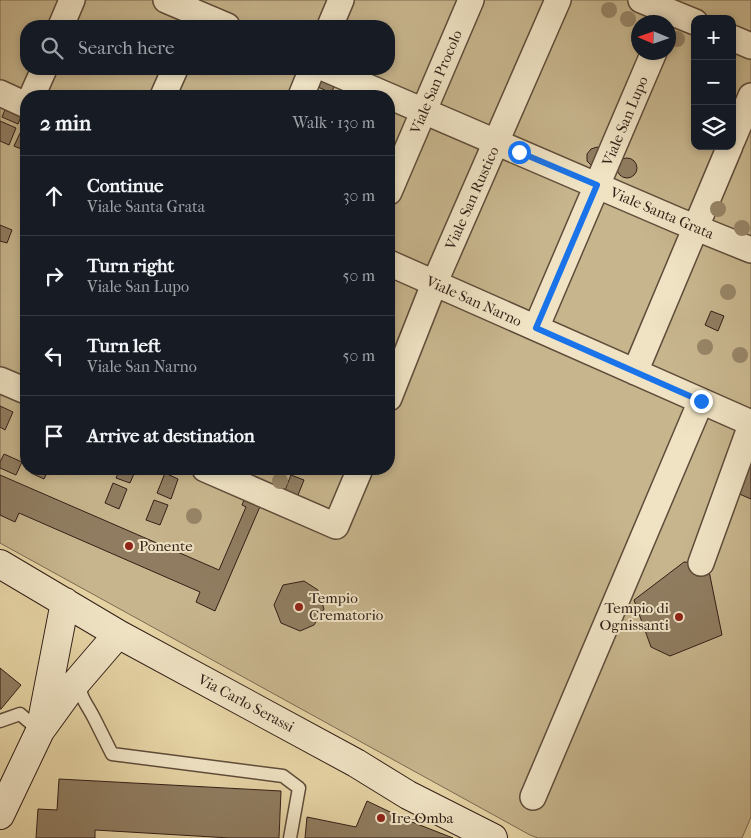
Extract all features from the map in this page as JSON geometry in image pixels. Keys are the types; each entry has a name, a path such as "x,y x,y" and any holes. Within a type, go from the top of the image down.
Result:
{"street":[{"path":"64,20 72,0"},
{"path":"166,0 214,20"},
{"path":"333,20 341,0"},
{"name":"Viale San Procolo","path":"395,178 471,0"},
{"name":"Viale San Rustico","path":"395,383 434,284 558,0"},
{"path":"641,0 691,20"},
{"path":"736,40 751,46"},
{"name":"Viale San Lupo","path":"536,328 651,60"},
{"path":"35,90 41,75"},
{"path":"166,90 172,75"},
{"path":"303,90 310,75"},
{"name":"Viale Santa Grata","path":"340,75 374,90"},
{"path":"0,93 20,101"},
{"path":"736,132 751,96"},
{"name":"Viale Santa Grata","path":"395,99 751,250"},
{"path":"635,372 728,150"},
{"name":"Viale San Narno","path":"395,267 751,424"},
{"path":"0,380 20,388"},
{"path":"532,797 701,401"},
{"path":"701,563 751,424"},
{"path":"219,475 336,526 357,475"},
{"name":"Via Carlo Serassi","path":"0,564 118,634 356,763 408,795 493,838"},
{"path":"0,815 40,731 65,602"},
{"path":"40,731 75,692 118,634"}],"lane":[{"path":"75,692 92,715 112,754 283,776 299,788 290,838"},
{"path":"0,721 20,714 40,731"}],"shaded area":[{"path":"0,0 751,0 751,817 742,838 538,838 0,543"}],"building":[{"path":"324,75 337,81 332,90 324,90 318,87"},
{"path":"9,100 20,105 18,124 2,117"},
{"path":"0,121 16,128 9,145 0,141"},
{"path":"20,133 20,148 14,146"},
{"path":"600,148 594,166 587,161 587,154 591,149"},
{"path":"627,158 634,161 637,168 634,175 627,178 620,175 617,168 620,161"},
{"path":"0,225 12,230 7,243 0,241"},
{"path":"711,311 724,316 718,331 705,325"},
{"path":"0,406 13,412 5,430 0,427"},
{"path":"4,454 20,461 16,475 0,468 0,462"},
{"path":"751,462 751,499 737,493"},
{"name":"Ponente","path":"0,475 219,570 246,507 242,505 249,488 265,495 215,611 196,602 200,592 19,513 15,522 0,515"},
{"path":"35,475 46,475 44,479"},
{"path":"117,475 133,475 130,483 116,478"},
{"path":"164,475 178,479 171,499 157,493"},
{"path":"291,475 304,480 296,500 283,495"},
{"path":"113,483 127,489 119,509 105,503"},
{"path":"154,500 168,505 160,525 146,520"},
{"name":"Tempio di Ognissanti","path":"684,562 701,563 709,571 722,635 670,656 651,647 634,600"},
{"name":"Tempio Crematorio","path":"304,581 318,590 324,609 314,625 300,631 281,623 274,605 283,585"},
{"path":"0,668 21,685 1,709 0,709"},
{"path":"59,779 281,791 279,838 230,838 95,830 95,838 36,838 38,809 57,810"},
{"name":"Ire-Omba","path":"367,801 407,820 453,838 305,838 307,817 356,827"}],"place":[{"name":"Ponente","path":"129,546"},
{"name":"Tempio Crematorio","path":"299,607"},
{"name":"Tempio di Ognissanti","path":"679,617"},
{"name":"Ire-Omba","path":"381,818"}],"route":[{"path":"519,152 597,185 536,328 701,401"}]}
